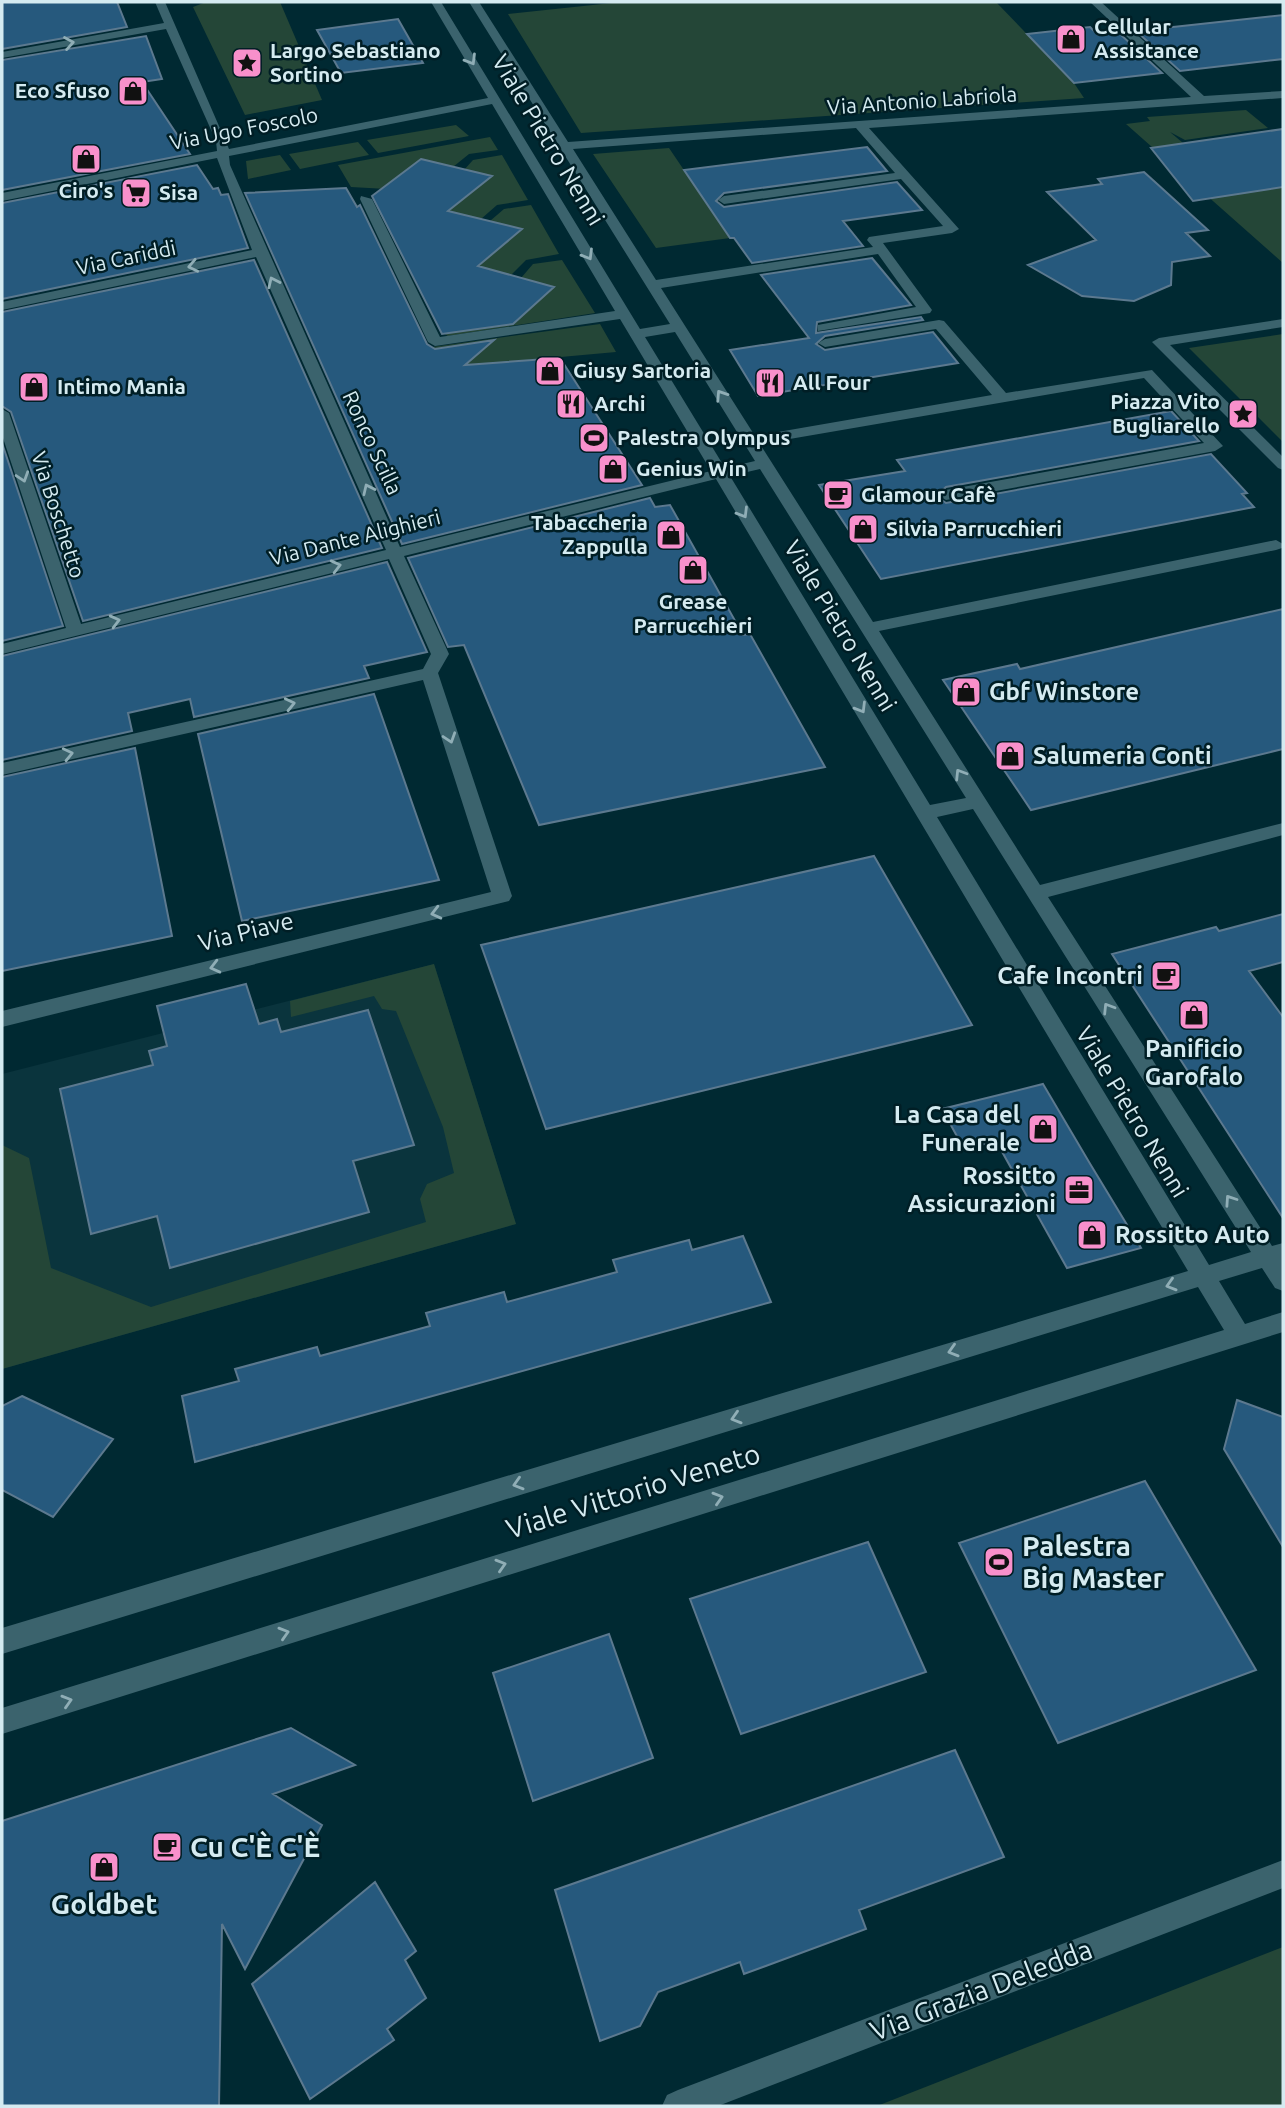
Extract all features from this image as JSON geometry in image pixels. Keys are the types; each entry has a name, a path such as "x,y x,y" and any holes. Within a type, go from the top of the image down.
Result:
{"street":[{"name":"Ronco Scilla","path":"160,2 222,141 223,166 440,654 429,673 502,896"},
{"name":"Viale Pietro Nenni","path":"436,2 510,96 564,146 1036,893 1275,1254 1283,1281"},
{"name":"Viale Pietro Nenni","path":"474,2 510,96 624,314 1239,1335"},
{"path":"1094,2 1201,100"},
{"path":"2,55 168,20"},
{"name":"Via Antonio Labriola","path":"564,146 1283,94"},
{"name":"Via Ugo Foscolo","path":"2,197 510,96"},
{"path":"860,125 953,229 874,240 925,310 824,335 939,324 1002,398"},
{"path":"724,200 905,175"},
{"path":"366,198 435,342 624,314"},
{"path":"651,285 881,250"},
{"name":"Via Cariddi","path":"2,306 260,252"},
{"path":"1283,323 1159,342 1283,465"},
{"path":"636,334 678,327"},
{"path":"751,442 1147,373 1215,446 946,495"},
{"name":"Via Boschetto","path":"2,413 75,631"},
{"name":"Via Dante Alighieri","path":"2,649 764,463"},
{"path":"868,628 1276,545"},
{"path":"2,769 429,673"},
{"path":"923,813 978,802"},
{"path":"1036,893 1283,828"},
{"name":"Via Piave","path":"2,1020 502,896"},
{"name":"Viale Vittorio Veneto","path":"2,1641 1275,1254"},
{"name":"Viale Vittorio Veneto","path":"2,1721 1283,1322"},
{"name":"Via Grazia Deledda","path":"678,2106 1283,1874"}],"shaded area":[{"path":"206,2 280,2 322,100 245,115 193,7"},
{"path":"621,2 996,2 1074,83 1084,98 581,133 508,14"},
{"path":"1246,110 1268,128 1185,140 1170,132 1183,143 1189,143 1246,193 1283,187 1283,263 1126,124 1150,121 1147,117"},
{"path":"456,125 469,136 378,153 367,140"},
{"path":"490,137 498,150 469,154 453,167 391,182 387,189 351,187 338,165"},
{"path":"358,142 369,155 300,169 289,154"},
{"path":"669,148 730,238 656,248 593,154"},
{"path":"280,155 291,170 248,179 246,161"},
{"path":"502,155 528,200 497,205 481,219 448,211 410,187 462,200 491,177 464,170 473,160"},
{"path":"531,205 559,254 526,260 511,275 478,266 521,230 490,221 504,209"},
{"path":"562,260 595,313 448,336 441,332 423,297 432,292 523,314 554,287 521,278 533,264"},
{"path":"600,324 616,352 460,366 425,348"},
{"path":"1283,334 1283,442 1189,348"},
{"path":"434,964 516,1224 2,1369 2,1074"},
{"path":"434,964 516,1224 2,1369 2,1145 29,1158 51,1268 151,1307 426,1222 420,1199 427,1184 454,1173 443,1127 396,1011 382,1009 374,996 291,1017 290,1001"},
{"path":"1283,1947 1283,2106 877,2106"}],"building":[{"path":"2,2 117,2 127,27 2,49"},
{"path":"1283,15 1283,59 1180,71 1136,31"},
{"path":"398,19 423,63 341,73 317,30"},
{"path":"1090,27 1098,35 1119,33 1162,73 1074,83 1027,34"},
{"path":"146,36 162,79 142,82 190,154 2,190 2,60"},
{"path":"1283,129 1283,187 1193,201 1151,148"},
{"path":"867,147 887,171 724,193 716,201 724,207 897,182 922,210 843,221 863,246 752,263 734,238 730,238 684,170"},
{"path":"421,159 492,176 448,211 522,229 478,266 554,287 513,324 442,334 372,196"},
{"path":"197,165 213,189 218,188 221,195 228,194 248,248 2,299 2,203"},
{"path":"1144,172 1208,230 1186,233 1210,256 1172,262 1171,285 1134,301 1082,296 1028,265 1096,240 1047,192 1102,184 1098,179"},
{"path":"346,188 357,207 360,205 427,344 435,349 494,340 465,365 560,358 642,485 402,544 245,193"},
{"path":"872,258 911,305 817,322 816,333 921,317 923,320 825,336 816,344 825,350 933,332 958,363 758,396 730,350 809,338 761,275"},
{"path":"254,260 382,548 83,621 11,412 2,406 2,312"},
{"path":"1171,411 1199,441 946,487 936,496 946,503 1211,454 1247,493 1242,494 1254,507 881,579 819,485 905,471 897,460"},
{"path":"2,443 63,626 2,641"},
{"path":"650,498 655,507 670,505 743,635 750,634 825,767 539,825 464,645 448,647 408,558"},
{"path":"387,562 427,652 364,666 369,678 194,717 190,699 128,713 132,731 2,760 2,656"},
{"path":"1283,609 1283,749 1031,810 943,680 1017,664 1020,669"},
{"path":"374,694 439,880 242,921 198,734"},
{"path":"135,748 172,936 2,971 2,777"},
{"path":"874,856 972,1025 546,1129 481,945"},
{"path":"1283,914 1283,962 1249,971 1283,1017 1283,1218 1112,954 1216,927 1219,931"},
{"path":"246,984 259,1024 277,1019 281,1032 368,1010 414,1145 353,1161 369,1212 170,1268 157,1216 91,1234 60,1089 153,1065 149,1051 167,1046 157,1006"},
{"path":"1043,1084 1141,1248 1067,1268 996,1141 964,1149 942,1109"},
{"path":"743,1236 771,1302 195,1462 182,1396 239,1381 235,1369 317,1347 320,1356 430,1326 426,1313 504,1292 507,1302 617,1272 613,1260 689,1240 692,1250"},
{"path":"22,1396 113,1439 53,1517 2,1490 2,1406"},
{"path":"1237,1400 1283,1417 1283,1547 1224,1449"},
{"path":"1145,1481 1256,1670 1058,1743 959,1543"},
{"path":"868,1542 926,1672 741,1734 690,1599"},
{"path":"609,1634 653,1758 533,1801 493,1673"},
{"path":"291,1728 355,1765 273,1794 322,1825 245,1969 222,1924 219,2106 2,2106 2,1821"},
{"path":"955,1750 1004,1857 859,1910 866,1929 744,1974 740,1962 658,1992 640,2026 600,2041 555,1890"},
{"path":"375,1882 416,1951 405,1960 426,1998 387,2029 394,2040 310,2099 252,1984"}],"place":[{"name":"Cellular Assistance","path":"1071,39"},
{"name":"Largo Sebastiano Sortino","path":"247,63"},
{"name":"Eco Sfuso","path":"133,91"},
{"name":"Ciro's","path":"86,159"},
{"name":"Sisa","path":"136,193"},
{"name":"Giusy Sartoria","path":"550,371"},
{"name":"All Four","path":"770,383"},
{"name":"Intimo Mania","path":"34,387"},
{"name":"Archi","path":"571,404"},
{"name":"Piazza Vito Bugliarello","path":"1243,414"},
{"name":"Palestra Olympus","path":"594,438"},
{"name":"Genius Win","path":"613,469"},
{"name":"Glamour Cafè","path":"838,495"},
{"name":"Silvia Parrucchieri","path":"863,529"},
{"name":"Tabaccheria Zappulla","path":"671,535"},
{"name":"Grease Parrucchieri","path":"693,570"},
{"name":"Gbf Winstore","path":"966,692"},
{"name":"Salumeria Conti","path":"1010,756"},
{"name":"Cafe Incontri","path":"1166,976"},
{"name":"Panificio Garofalo","path":"1194,1015"},
{"name":"La Casa del Funerale","path":"1043,1129"},
{"name":"Rossitto Assicurazioni","path":"1079,1190"},
{"name":"Rossitto Auto","path":"1092,1235"},
{"name":"Palestra Big Master","path":"999,1562"},
{"name":"Cu C'È C'È","path":"167,1847"},
{"name":"Goldbet","path":"104,1867"}]}
